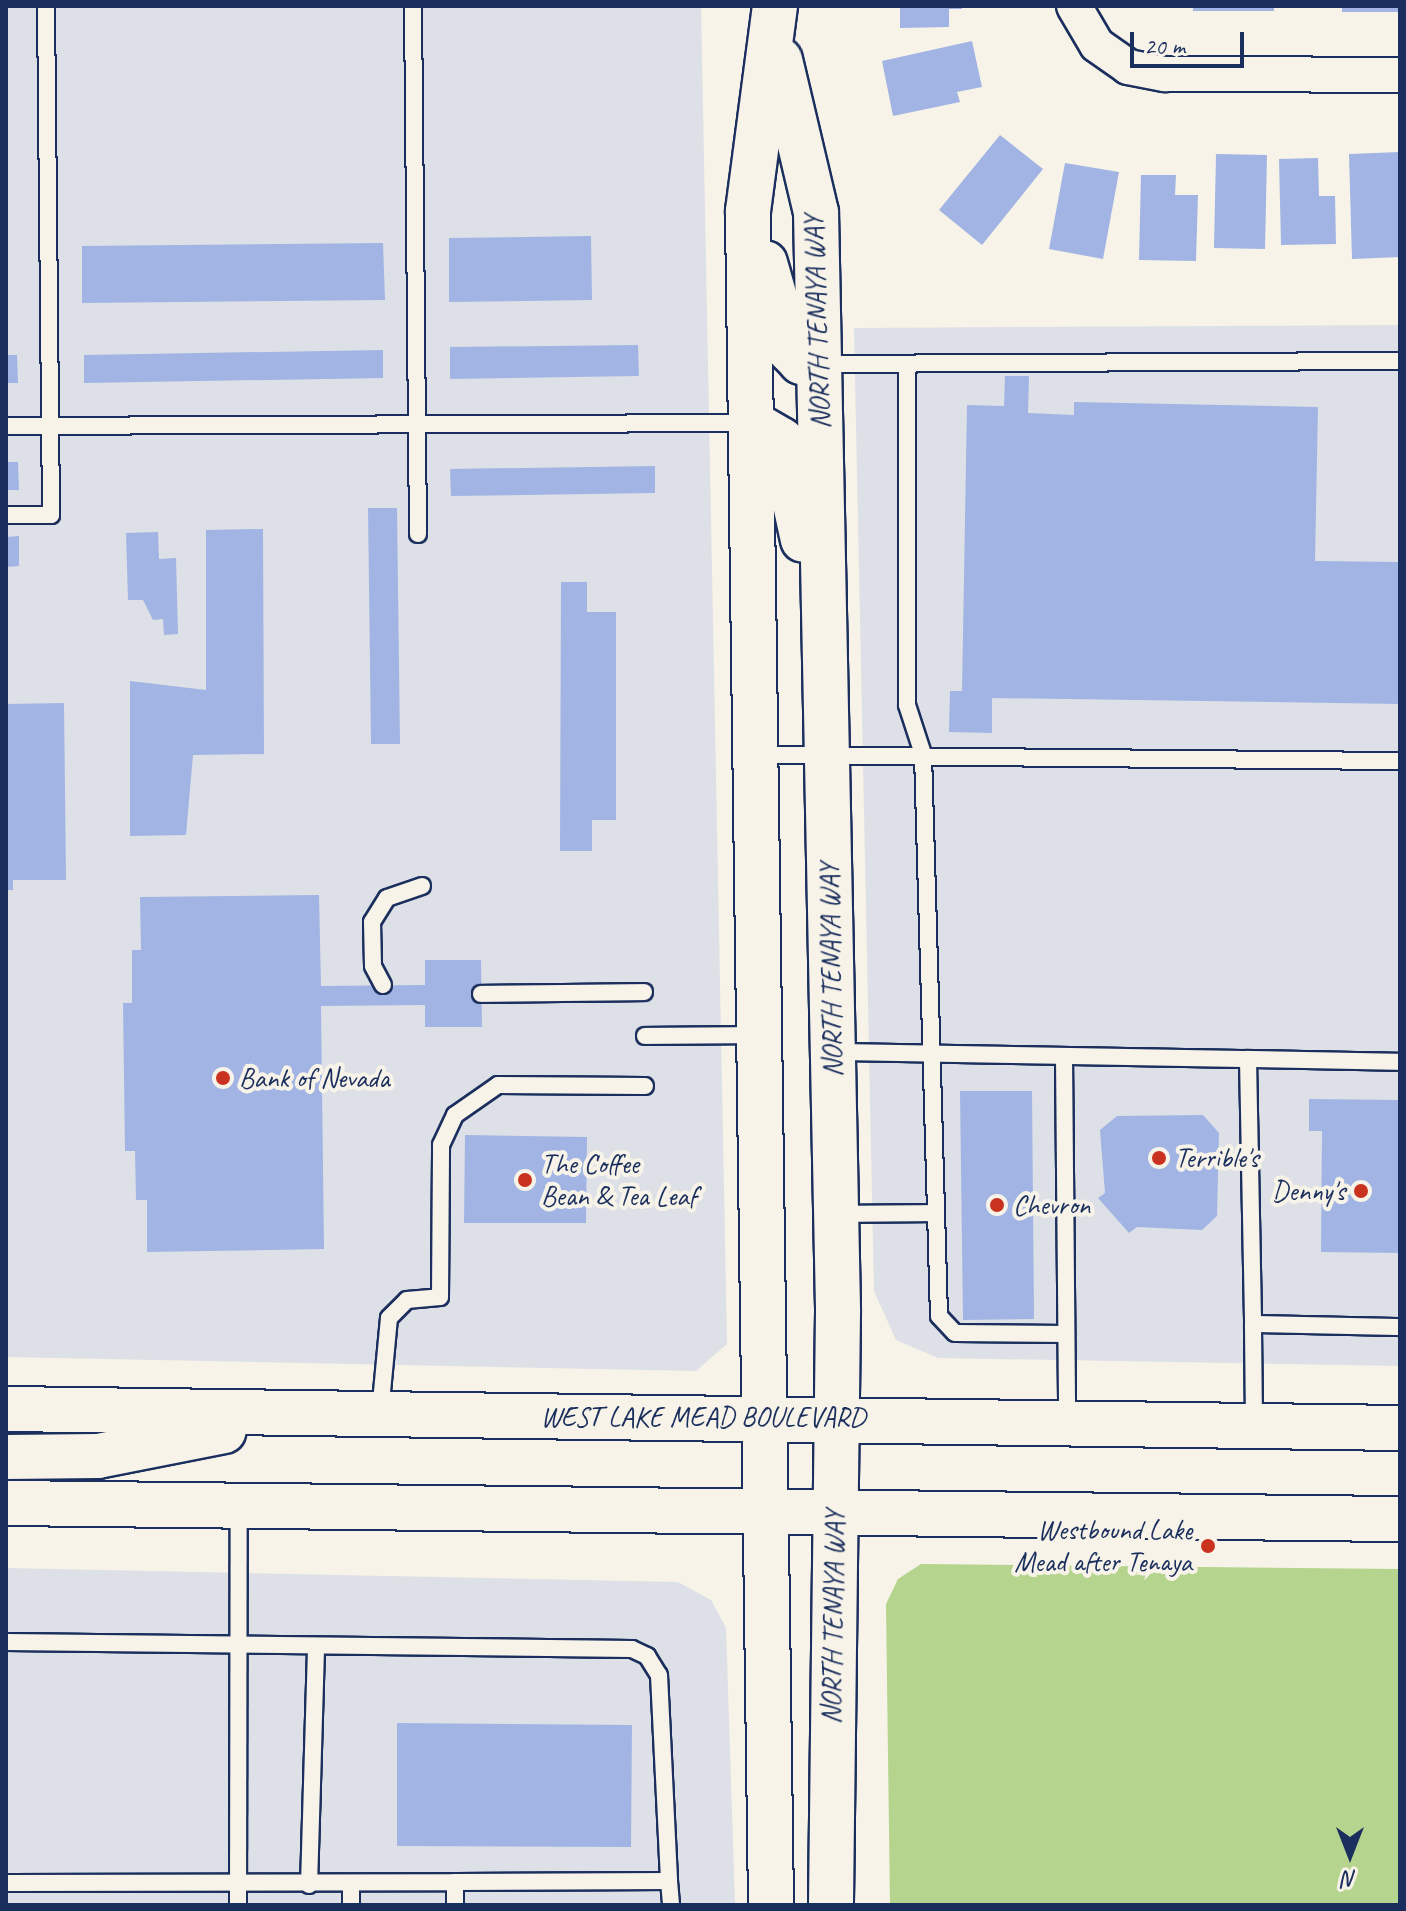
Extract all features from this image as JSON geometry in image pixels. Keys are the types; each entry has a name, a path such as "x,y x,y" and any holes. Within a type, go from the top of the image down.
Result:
{"main road":[{"name":"NORTH TENAYA WAY","path":"771,1905 748,211 775,22"},
{"name":"NORTH TENAYA WAY","path":"775,22 816,212 836,1214 831,1905"},
{"path":"748,211 790,350 801,362 819,364"},
{"path":"752,423 776,432 784,449 825,649"},
{"name":"WEST LAKE MEAD BOULEVARD","path":"6,1409 1067,1420 1400,1428"},
{"path":"6,1457 98,1456 309,1414"},
{"path":"6,1503 1400,1519"}],"street":[{"path":"1074,6 1097,45 1128,67 1165,74 1400,75"}],"lane":[{"path":"6,515 51,515 46,6"},
{"path":"413,6 418,534"},
{"path":"819,364 1400,361"},
{"path":"907,364 907,705 923,754 935,1213 941,1324 955,1333 1066,1334"},
{"path":"6,426 752,423"},
{"path":"756,755 923,754 1400,761"},
{"path":"383,985 373,966 372,922 387,898 422,886"},
{"path":"481,994 644,992"},
{"path":"645,1036 760,1035"},
{"path":"833,1052 1400,1062"},
{"path":"1064,1056 1067,1420"},
{"path":"1248,1059 1254,1423"},
{"path":"380,1415 389,1318 407,1300 440,1297 441,1145 455,1115 498,1085 645,1086"},
{"path":"836,1214 935,1213"},
{"path":"1253,1324 1400,1327"},
{"path":"238,1905 239,1506"},
{"path":"6,1642 238,1649 632,1649 647,1656 659,1675 671,1905"},
{"path":"309,1885 316,1647"},
{"path":"6,1883 238,1886 669,1881"},
{"path":"455,1882 455,1905"},
{"path":"351,1885 351,1905"}],"shaded area":[{"path":"6,6 701,6 727,1344 696,1371 6,1357"},
{"path":"1400,325 1400,1366 938,1358 896,1340 874,1291 854,328"},
{"path":"6,1568 678,1582 711,1600 726,1628 735,1905 6,1905"}],"green space":[{"path":"921,1564 1400,1569 1400,1905 890,1905 886,1604 898,1579"}],"building":[{"path":"900,6 962,6 962,9 949,9 949,27 900,28"},
{"path":"1193,6 1274,6 1274,11 1193,11"},
{"path":"1342,6 1400,6 1400,12 1342,12"},
{"path":"972,41 982,87 957,92 960,102 893,116 882,61"},
{"path":"1000,135 1043,169 982,245 939,210"},
{"path":"1400,152 1400,257 1352,259 1349,154"},
{"path":"1216,154 1267,155 1265,249 1214,248"},
{"path":"1318,158 1319,196 1335,196 1336,244 1281,245 1279,159"},
{"path":"1065,163 1119,172 1103,259 1049,249"},
{"path":"1141,175 1176,175 1175,195 1198,195 1196,261 1139,260"},
{"path":"591,236 592,300 449,302 449,238"},
{"path":"383,243 385,300 82,303 82,246"},
{"path":"638,345 639,376 450,379 450,347"},
{"path":"383,350 383,378 84,383 84,355"},
{"path":"6,355 17,355 18,383 6,383"},
{"path":"1005,376 1029,376 1028,413 1074,415 1074,402 1318,407 1315,561 1400,562 1400,704 992,698 992,733 949,732 950,691 962,691 967,405 1004,406"},
{"path":"6,462 18,462 19,490 6,490"},
{"path":"655,466 655,493 451,496 450,469"},
{"path":"368,508 397,508 400,744 371,744"},
{"path":"263,529 264,754 193,755 186,835 130,836 130,681 206,690 206,530"},
{"path":"158,532 159,559 176,558 178,634 164,635 163,619 153,620 143,600 128,600 126,533"},
{"path":"19,536 19,566 6,567 6,537"},
{"path":"561,582 587,582 587,612 616,612 616,820 592,820 592,851 560,851"},
{"path":"64,703 66,880 13,880 13,890 6,890 6,704"},
{"name":"Bank of Nevada","path":"319,895 321,986 425,985 425,960 481,960 482,1027 425,1027 425,1005 321,1006 324,1249 147,1252 147,1200 136,1200 135,1151 125,1151 123,1003 132,1003 132,950 141,950 140,897"},
{"path":"960,1091 1032,1091 1034,1319 963,1320"},
{"name":"Denny's","path":"1309,1099 1400,1100 1400,1253 1321,1252 1322,1131 1309,1131"},
{"path":"1203,1115 1219,1133 1217,1216 1202,1230 1137,1227 1129,1233 1098,1198 1105,1193 1100,1130 1117,1116"},
{"name":"The Coffee Bean & Tea Leaf","path":"465,1135 587,1137 586,1223 464,1223"},
{"path":"397,1723 632,1725 631,1847 397,1846"}],"place":[{"name":"Bank of Nevada","path":"223,1078"},
{"name":"Terrible's","path":"1159,1158"},
{"name":"The Coffee Bean & Tea Leaf","path":"525,1180"},
{"name":"Denny's","path":"1361,1191"},
{"name":"Chevron","path":"997,1205"},
{"name":"Westbound Lake Mead after Tenaya","path":"1208,1546"}]}
